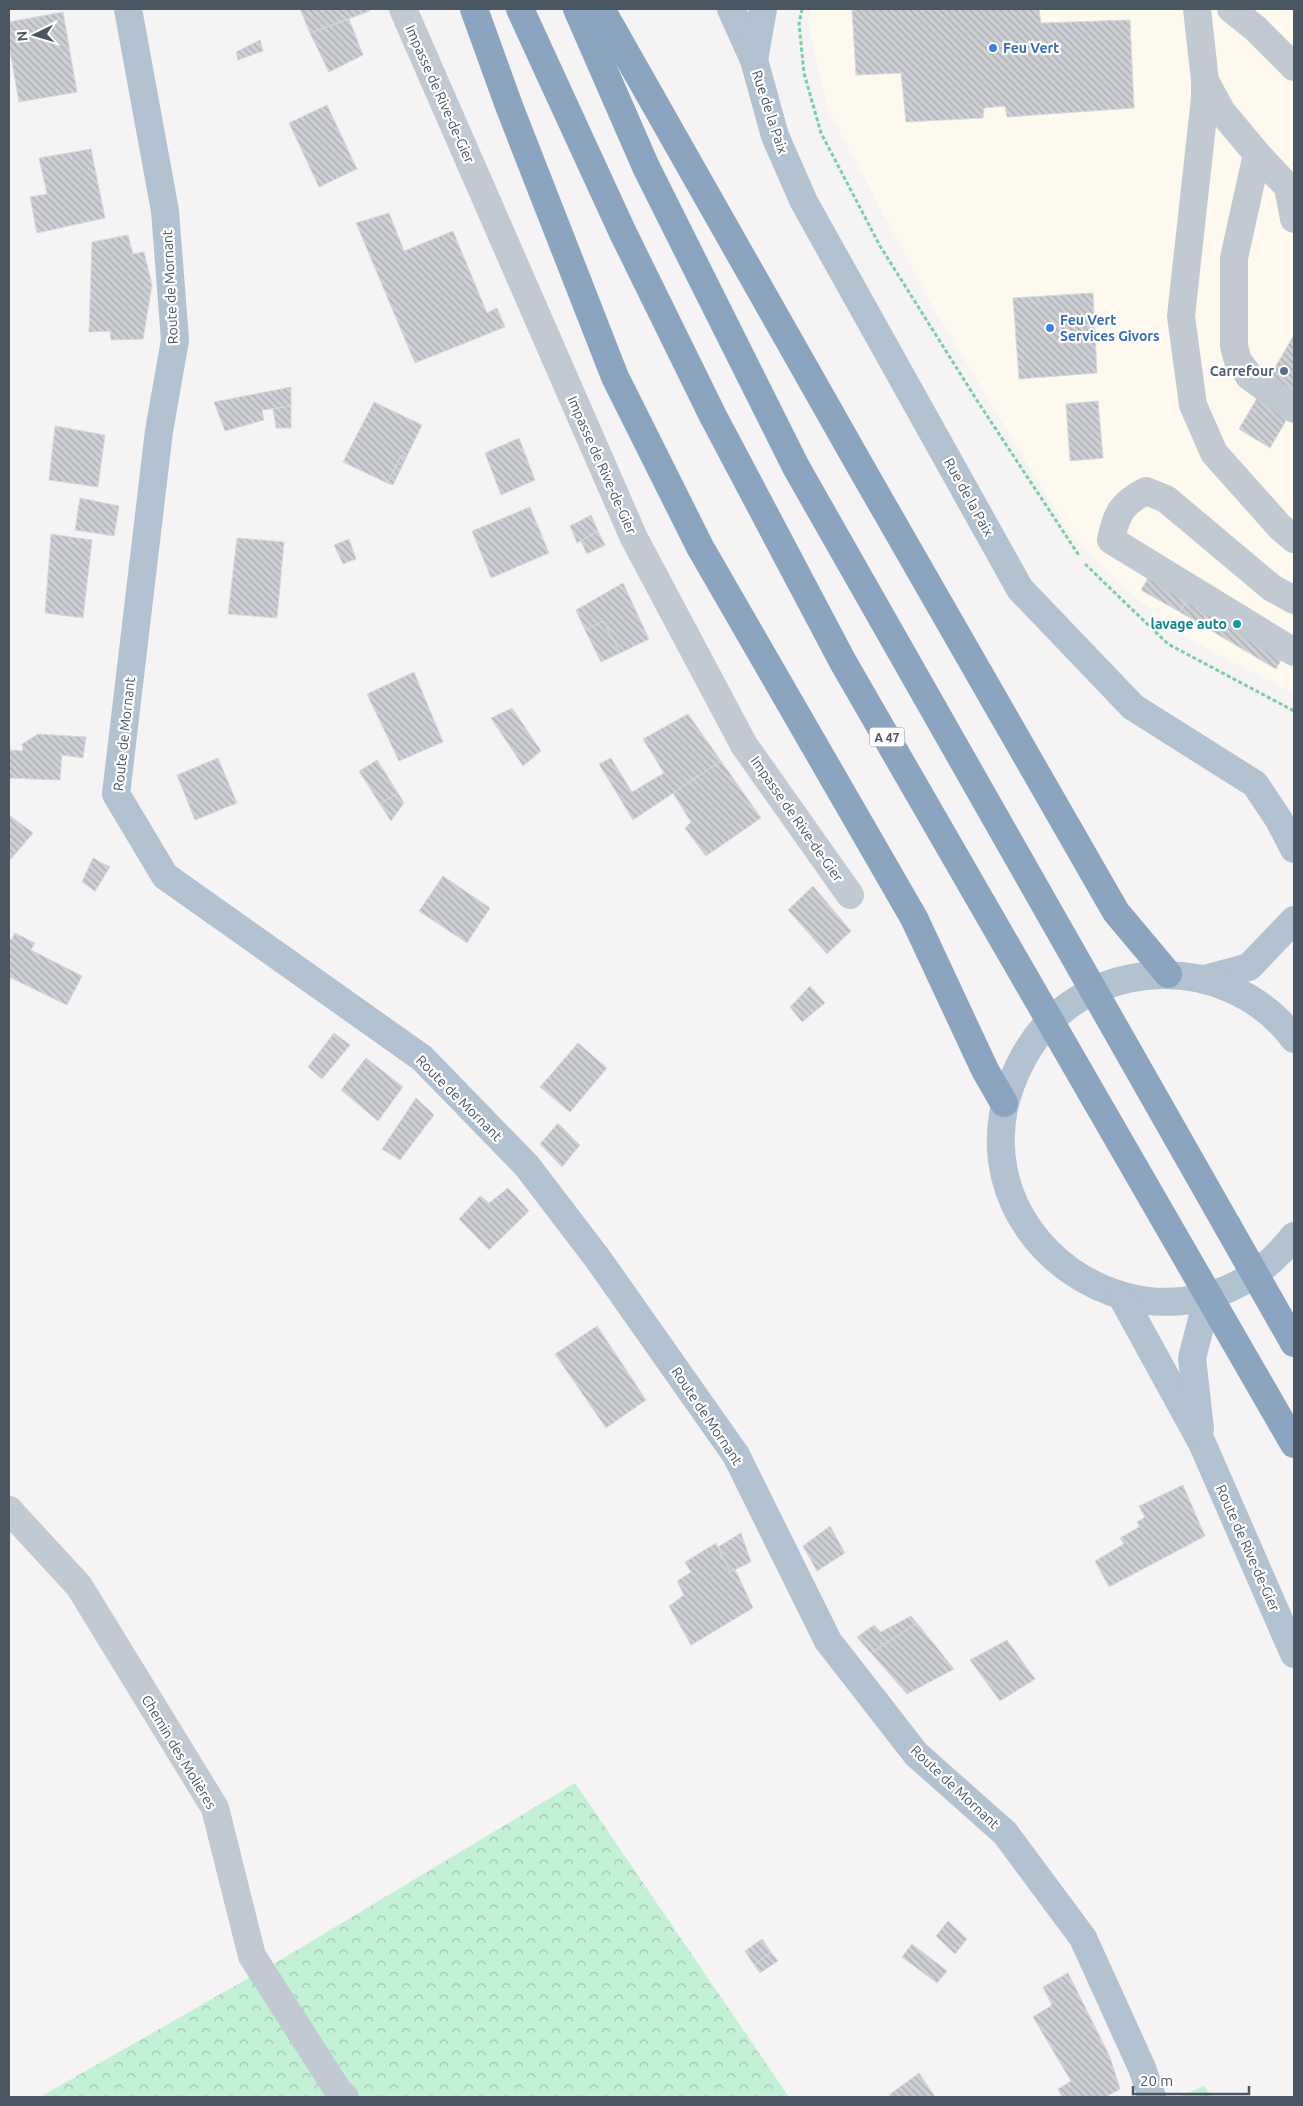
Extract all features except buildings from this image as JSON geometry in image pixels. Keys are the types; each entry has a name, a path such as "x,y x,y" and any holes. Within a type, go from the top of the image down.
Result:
{"highway":[{"path":"474,9 509,106 615,377 700,547 914,918 985,1070 1004,1103"},
{"name":"A 47","path":"520,9 623,233 713,416 839,653 1294,1444"},
{"path":"577,9 646,167 796,467 1294,1343"},
{"path":"601,9 863,472 1116,912 1168,974"}],"main road":[{"name":"Route de Mornant","path":"128,9 166,211 175,340 159,431 116,794 165,876 422,1058 527,1166 598,1259 736,1455 828,1641 916,1754 1005,1833 1083,1938 1142,2068 1152,2097"},
{"name":"Rue de la Paix","path":"731,9 754,60 775,136 804,202 1020,589 1133,707 1255,784 1279,820 1294,849"},
{"name":"Rue de la Paix","path":"754,60 763,9"},
{"path":"1205,979 1249,967 1294,920"},
{"path":"1290,1248 1248,1279 1208,1296 1166,1302 1122,1296 1083,1280 1058,1263 1038,1242 1021,1218 1009,1190 1002,1162 1000,1132 1004,1103 1017,1067 1037,1035 1063,1009 1095,989 1130,977 1168,974 1205,979 1241,993 1272,1014 1294,1039"},
{"name":"Route de Rive-de-Gier","path":"1122,1296 1202,1443 1294,1654"},
{"name":"Route de Rive-de-Gier","path":"1202,1443 1192,1358 1208,1296"}],"street":[{"name":"Impasse de Rive-de-Gier","path":"403,9 634,538 744,745 850,895"},
{"path":"1197,9 1206,81 1181,316 1193,405 1214,454 1280,527 1294,539"},
{"path":"1231,9 1255,28 1294,67"},
{"path":"1206,81 1222,112 1256,154 1288,187 1294,219"},
{"path":"1256,154 1234,258 1234,346 1238,360 1250,377 1294,409"},
{"path":"1294,600 1272,588 1166,499 1146,491 1130,499 1115,519 1111,540 1294,652"},
{"name":"Chemin des Molières","path":"9,1510 79,1586 214,1808 252,1956 339,2092 345,2097"}],"path":[{"path":"802,9 799,24 804,73 821,133 880,246 978,402 1088,569 1168,644 1294,711"}],"shaded area":[{"path":"811,9 1294,9 1294,693 1220,656 1174,630 1117,581 1068,531 935,311 827,108 808,22"}],"green space":[{"path":"575,1783 789,2097 40,2097 282,1959"},
{"path":"1204,2086 1212,2097 1179,2097"}],"place":[{"name":"Feu Vert","path":"993,48"},
{"name":"Feu Vert Services Givors","path":"1050,328"},
{"name":"Carrefour","path":"1284,371"},
{"name":"lavage auto","path":"1237,624"}]}
